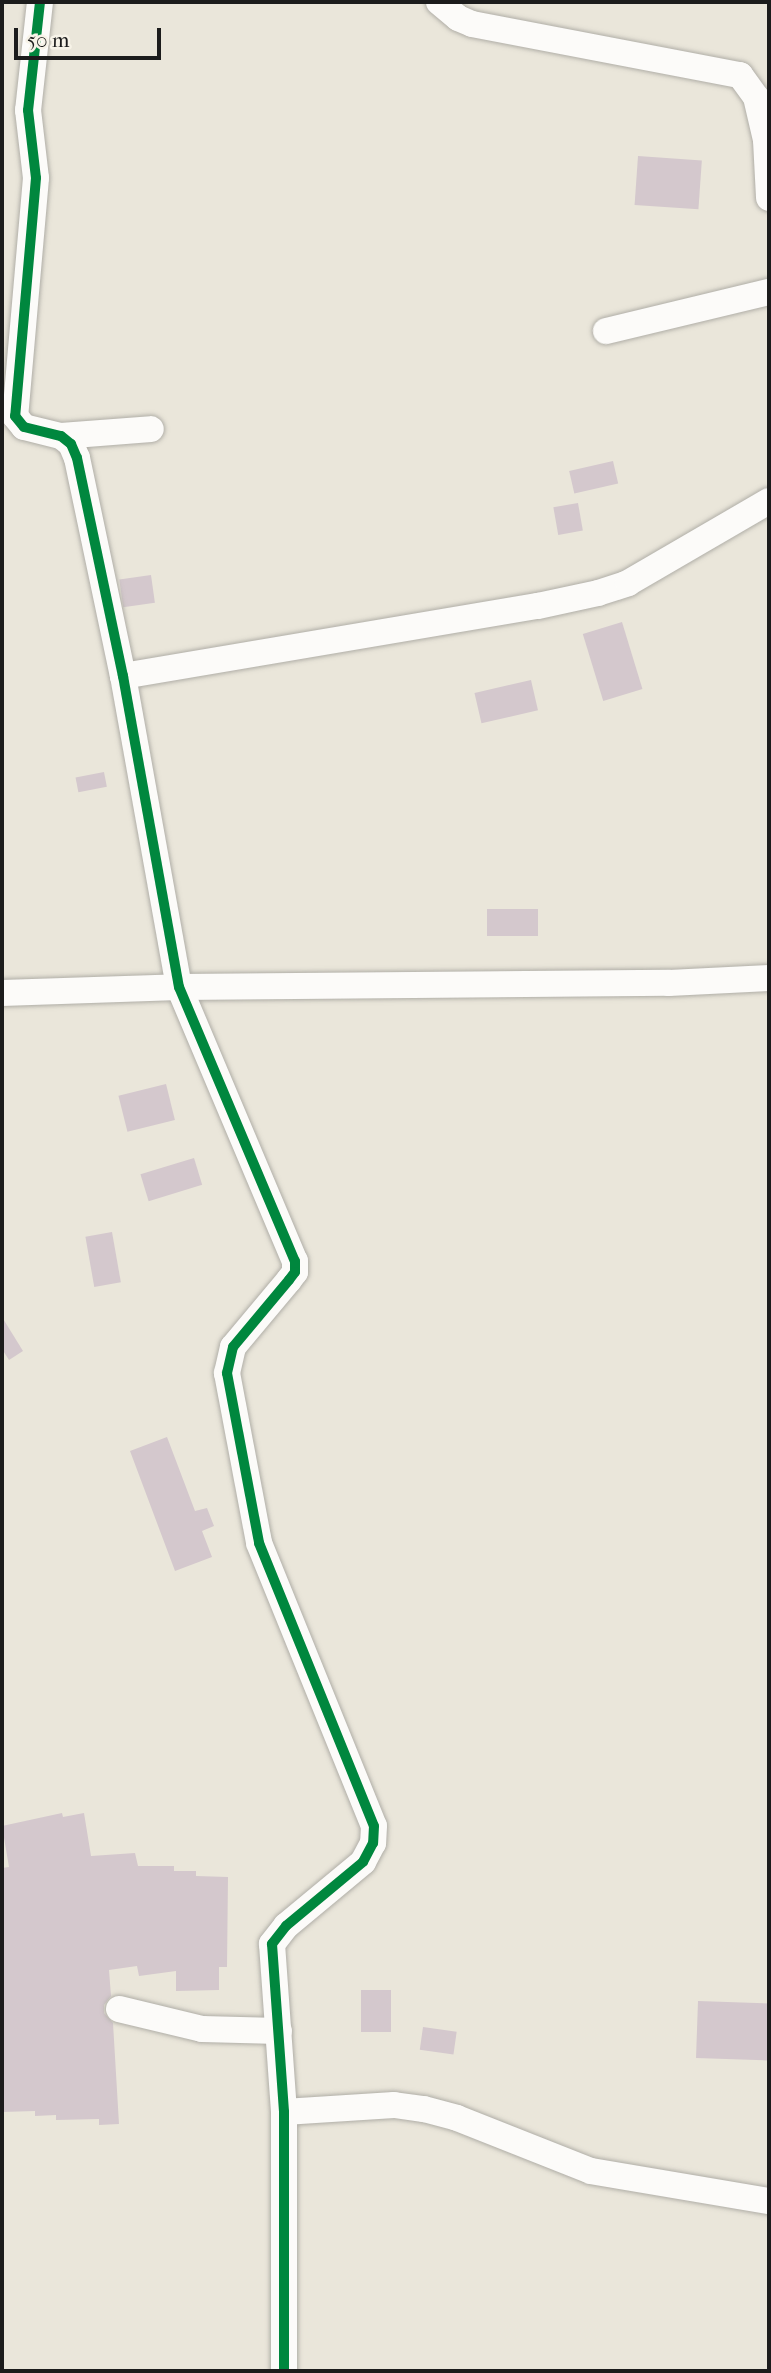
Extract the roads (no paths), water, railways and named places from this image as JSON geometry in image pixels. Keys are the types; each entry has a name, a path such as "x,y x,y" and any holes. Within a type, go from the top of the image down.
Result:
{"street":[{"path":"40,2 28,110 36,178 15,416 10,422 61,436 151,429"},
{"path":"439,2 458,18 472,24 740,75 756,97 766,140 769,198"},
{"path":"606,331 769,292"},
{"path":"61,436 71,444 77,458 123,676 178,987 295,1261 295,1272 233,1346 227,1373 259,1543 374,1826 373,1843 363,1862 286,1926 272,1944 284,2112 284,2371"},
{"path":"123,676 538,606 598,593 628,583 769,501"},
{"path":"2,993 178,987 669,983 769,978"},
{"path":"120,2009 202,2029 279,2031"},
{"path":"284,2112 394,2105 424,2109 457,2118 591,2171 769,2201"}]}
